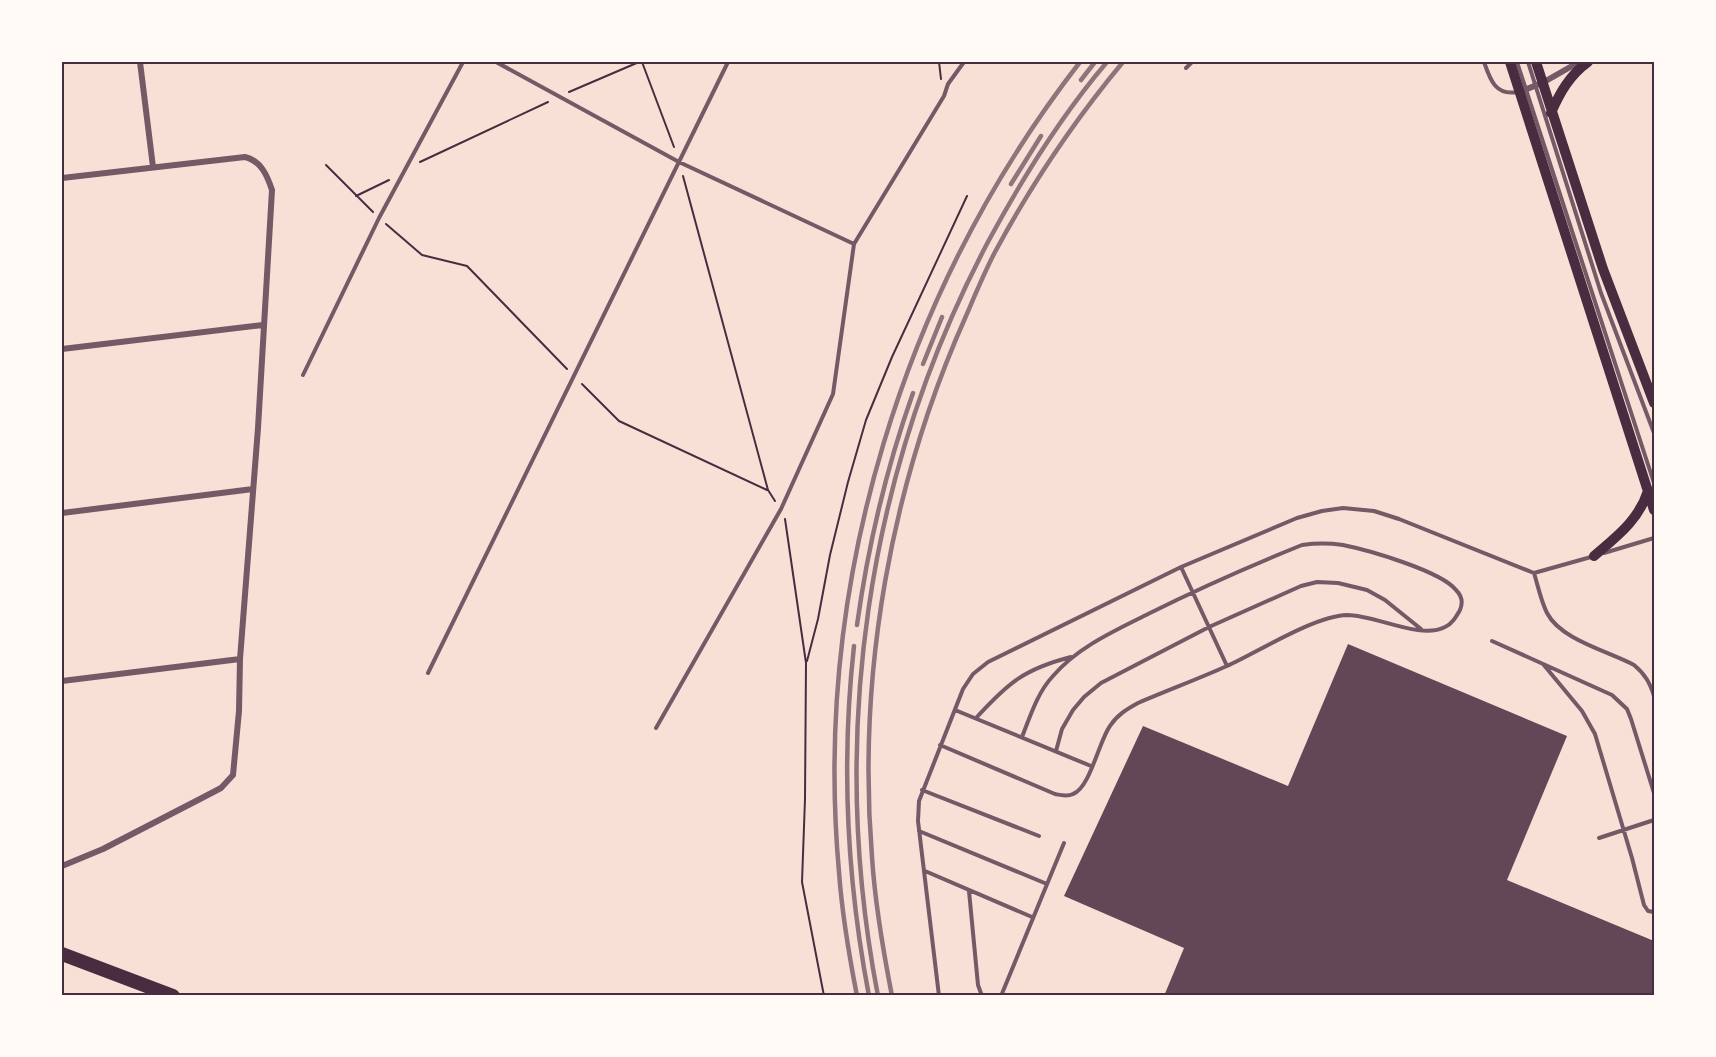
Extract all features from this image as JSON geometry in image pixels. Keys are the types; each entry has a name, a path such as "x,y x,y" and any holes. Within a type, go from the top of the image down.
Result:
{"highway":[{"path":"62,954 173,996"}],"main road":[{"path":"1510,62 1523,91 1651,487 1654,510"},
{"path":"1536,62 1540,83 1603,269 1654,403"},
{"path":"1551,113 1562,88 1571,76 1588,62"},
{"path":"1593,556 1635,518 1645,503 1651,487"}],"street":[{"path":"140,62 153,167"},
{"path":"1523,91 1579,62"},
{"path":"62,178 244,157 258,163 272,190 240,659 235,769 230,779 221,788 103,849 62,866"},
{"path":"62,349 263,325"},
{"path":"62,513 253,489"},
{"path":"62,681 240,659"}],"lane":[{"path":"303,375 379,218 463,62"},
{"path":"496,62 679,162 854,244"},
{"path":"428,673 728,62"},
{"path":"656,728 781,509 832,394 854,244 944,96 948,84 964,62"},
{"path":"1186,68 1192,62"},
{"path":"1484,62 1494,84 1502,93 1523,91 1516,62"},
{"path":"1528,62 1540,83 1601,293 1654,433"},
{"path":"939,996 919,831 919,801 963,689 973,674 988,662 1181,567 1297,518 1322,511 1343,508 1374,511 1534,573 1654,537"},
{"path":"940,745 1054,794 1074,794 1080,790 1109,727 1126,710 1331,617 1348,615 1366,617 1436,631 1448,626 1456,618 1461,606 1461,597 1448,583 1376,553 1341,545 1319,543 1302,545 1192,592 1106,635 1073,656 1051,678 1036,702 1022,737"},
{"path":"1181,567 1227,666"},
{"path":"1534,573 1547,612 1554,623 1564,632 1634,665 1649,680 1654,696"},
{"path":"1056,751 1062,729 1073,710 1101,683 1209,627 1301,586 1317,582 1338,583 1367,590 1385,600 1423,630"},
{"path":"1492,641 1612,695 1621,702 1631,719 1654,793"},
{"path":"976,718 1001,690 1020,676 1048,663 1073,656"},
{"path":"1543,664 1582,711 1595,734 1644,905 1648,911 1654,912"},
{"path":"955,710 1091,766"},
{"path":"922,790 1039,836"},
{"path":"1599,838 1654,820"},
{"path":"919,831 1047,884"},
{"path":"1001,996 1064,843"},
{"path":"924,871 1032,917"},
{"path":"969,891 978,985 982,996"}],"path":[{"path":"357,195 403,173 429,157 640,62 679,162 768,490 787,523 806,663 802,882 824,996"},
{"path":"326,165 379,218 422,255 467,266 619,421 768,490"},
{"path":"806,663 818,619 845,493 866,420 892,357 967,196"}],"building":[{"path":"1348,644 1567,736 1507,880 1654,941 1653,996 1164,996 1184,948 1064,896 1143,726 1288,786"}],"railway":[{"path":"857,996 840,888 835,764 841,656 857,549 883,444 919,342 964,244 1018,150 1080,62"},
{"path":"1081,80 1095,62"},
{"path":"878,996 863,899 857,802 859,705 869,608 887,513 913,420 947,329 989,240 1015,193 1044,148 1074,104 1107,62"},
{"path":"892,996 875,892 872,857 869,788 870,718 875,649 885,580 899,512 940,380 991,260 1023,202 1054,154 1087,107 1123,62"},
{"path":"1011,184 1041,136"},
{"path":"923,364 942,317"},
{"path":"857,625 879,508 894,450 913,393"},
{"path":"854,646 848,734 848,822 856,909 869,996"}]}
